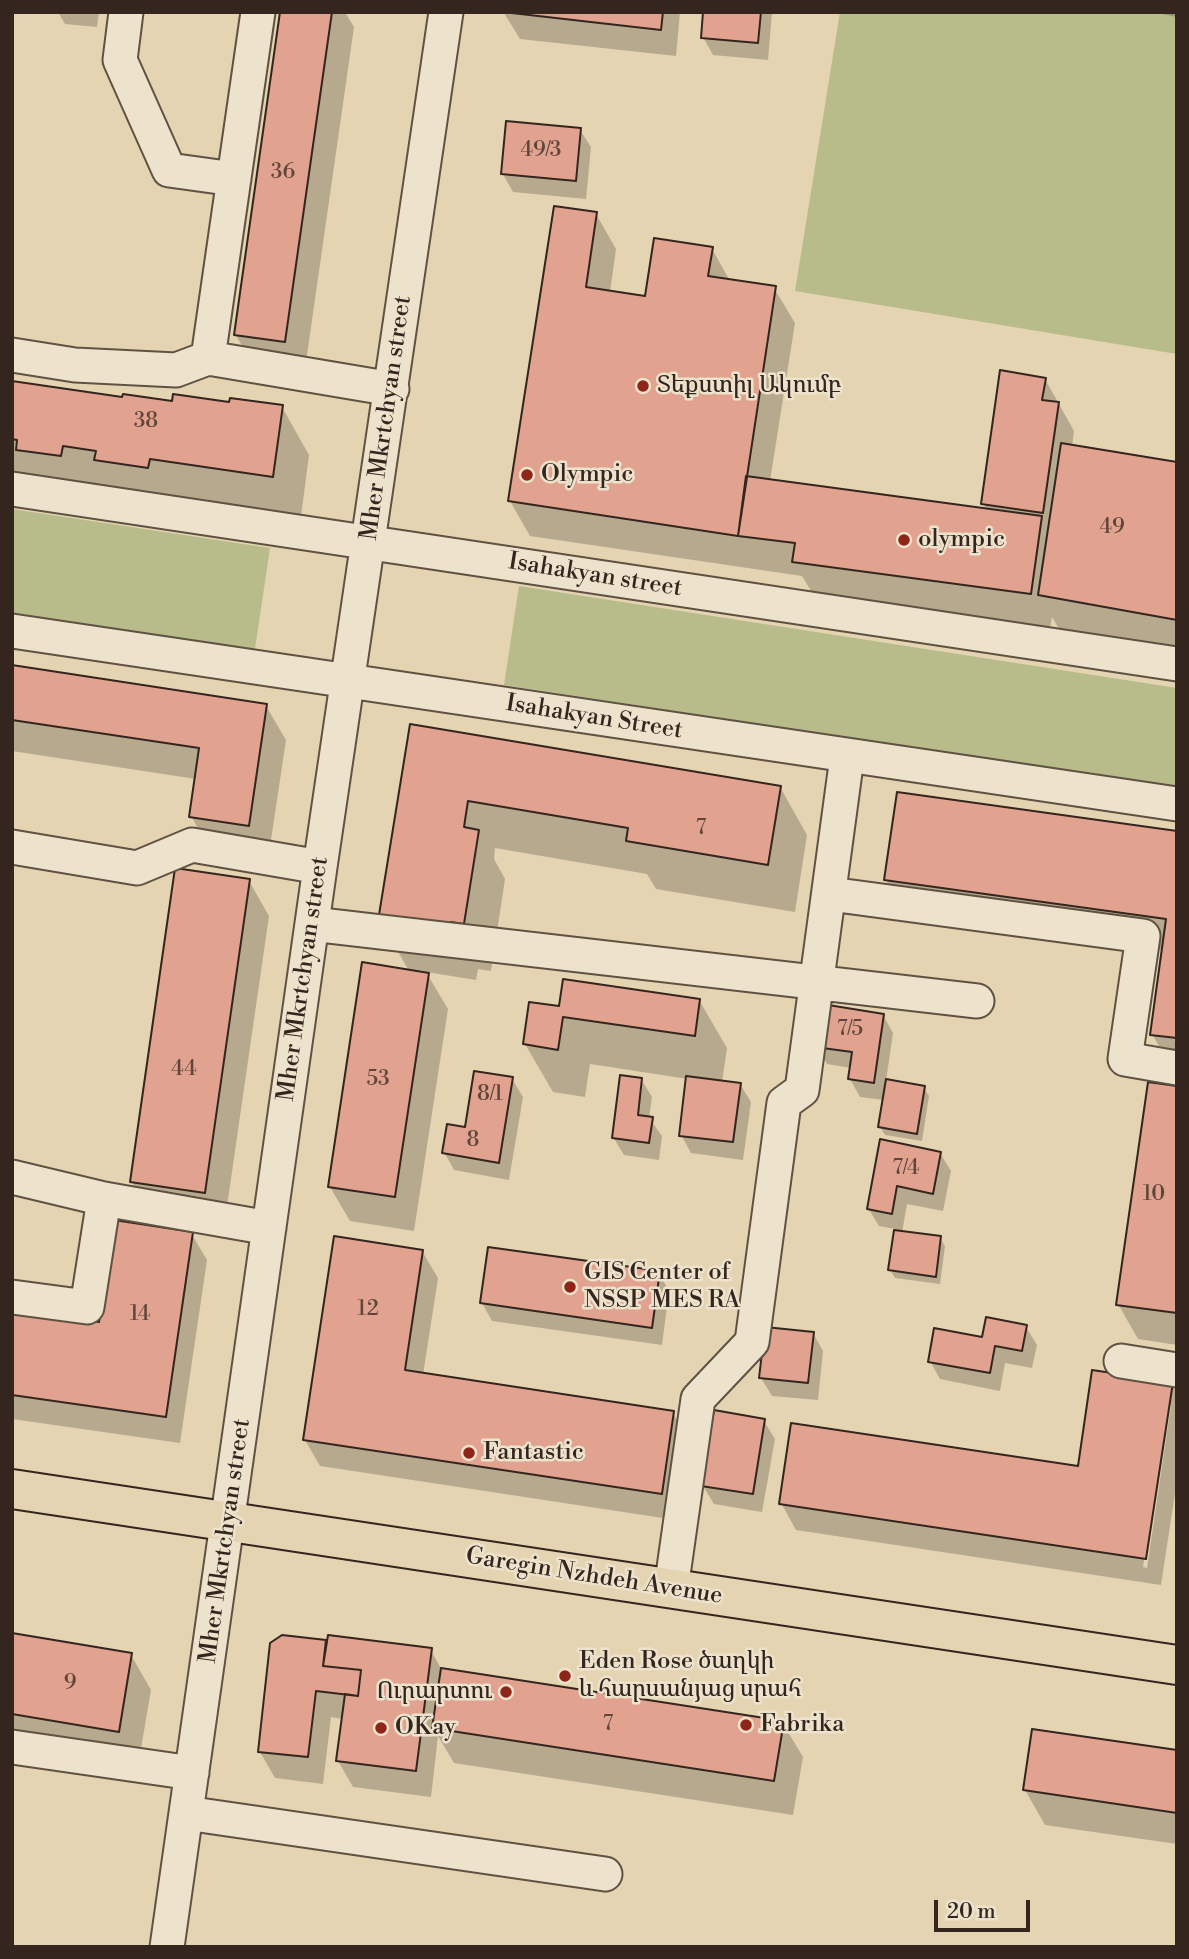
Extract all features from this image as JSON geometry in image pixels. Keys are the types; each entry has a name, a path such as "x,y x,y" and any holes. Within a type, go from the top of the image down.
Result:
{"highway":[{"name":"Garegin Nzhdeh Avenue","path":"12,1489 1177,1665"}],"street":[{"path":"126,12 120,60 169,170 234,179"},
{"path":"208,358 258,12"},
{"name":"Mher Mkrtchyan street","path":"167,1947 320,867 446,12"},
{"path":"12,355 75,365 176,370 208,358 392,389"},
{"name":"Isahakyan street","path":"12,489 1177,664"},
{"name":"Isahakyan Street","path":"12,631 1177,804"},
{"path":"671,1588 698,1399 752,1342 784,1103 802,1090 847,757"},
{"path":"12,847 137,868 192,845 320,867"},
{"path":"830,894 1143,936 1125,1059 1177,1068"},
{"path":"312,924 977,1000"},
{"path":"12,1177 104,1199 269,1228"},
{"path":"12,1297 87,1307 104,1199"},
{"path":"1121,1361 1177,1370"},
{"path":"12,1747 192,1773"},
{"path":"186,1814 605,1874"}],"green space":[{"path":"840,12 1177,12 1177,354 795,291"},
{"path":"12,509 270,548 255,649 12,613"},
{"path":"519,586 1177,688 1177,788 504,685"}],"building":[{"path":"280,12 332,12 285,342 234,335"},
{"path":"503,12 663,12 661,30"},
{"path":"703,12 761,12 758,43 701,38"},
{"path":"506,121 581,128 576,181 501,174"},
{"name":"Տեքստիլ Ակումբ","path":"554,206 597,212 586,287 645,296 654,238 713,247 708,276 776,286 738,536 508,501"},
{"path":"1000,370 1046,378 1042,400 1059,402 1043,513 981,504"},
{"path":"12,381 122,397 123,394 172,401 173,394 229,402 230,398 283,405 273,477 150,459 148,468 94,460 96,451 63,446 61,456 16,450 17,440 12,439"},
{"path":"1061,443 1177,462 1177,620 1038,595"},
{"path":"746,476 1042,516 1031,594 792,562 795,543 738,536"},
{"path":"12,665 267,704 249,826 189,817 199,748 12,720"},
{"path":"410,724 781,786 768,865 626,841 628,828 468,801 464,827 479,830 464,924 451,922 448,933 378,921"},
{"path":"897,792 1177,831 1177,1038 1150,1035 1166,919 884,880"},
{"path":"175,868 250,879 205,1193 130,1182"},
{"path":"362,962 429,973 395,1197 328,1187"},
{"path":"563,979 700,999 695,1036 563,1017 558,1050 523,1044 529,1002 559,1006"},
{"path":"822,1004 884,1014 874,1083 848,1079 852,1052 815,1047"},
{"path":"474,1071 513,1077 499,1163 442,1153 447,1124 465,1127"},
{"path":"620,1075 642,1078 638,1115 653,1117 649,1143 612,1138"},
{"path":"686,1076 741,1083 733,1142 679,1136"},
{"path":"886,1079 925,1086 917,1134 878,1127"},
{"path":"1148,1082 1177,1086 1177,1313 1116,1305"},
{"path":"880,1139 941,1152 933,1194 897,1186 892,1214 867,1209"},
{"path":"114,1220 193,1232 166,1417 12,1395 12,1309 99,1322"},
{"path":"894,1230 941,1236 936,1277 888,1270"},
{"path":"334,1236 423,1250 405,1370 674,1411 662,1494 303,1440"},
{"name":"GIS Center of NSSP MES RA","path":"488,1247 660,1271 652,1328 480,1303"},
{"path":"986,1317 1027,1325 1022,1351 995,1346 990,1373 928,1362 934,1328 982,1337"},
{"path":"765,1327 814,1332 808,1383 759,1378"},
{"path":"1092,1370 1173,1382 1146,1559 779,1504 791,1423 1078,1466"},
{"path":"714,1410 765,1419 753,1494 701,1486"},
{"path":"12,1633 132,1653 119,1732 12,1714"},
{"path":"282,1635 326,1640 323,1666 361,1670 358,1696 316,1691 308,1757 258,1752 270,1643"},
{"name":"OKay","path":"328,1635 432,1648 416,1771 336,1761 345,1694 358,1696 361,1670 323,1666"},
{"path":"441,1668 784,1721 774,1781 432,1728"},
{"path":"1032,1729 1177,1750 1177,1813 1023,1790"}],"place":[{"name":"Տեքստիլ Ակումբ","path":"643,386"},
{"name":"Olympic","path":"527,475"},
{"name":"olympic","path":"904,540"},
{"name":"GIS Center of NSSP MES RA","path":"570,1287"},
{"name":"Fantastic","path":"469,1453"},
{"name":"Eden Rose ծաղկի և հարսանյաց սրահ","path":"565,1676"},
{"name":"Ուրարտու","path":"506,1692"},
{"name":"Fabrika","path":"746,1725"},
{"name":"OKay","path":"381,1728"}]}
